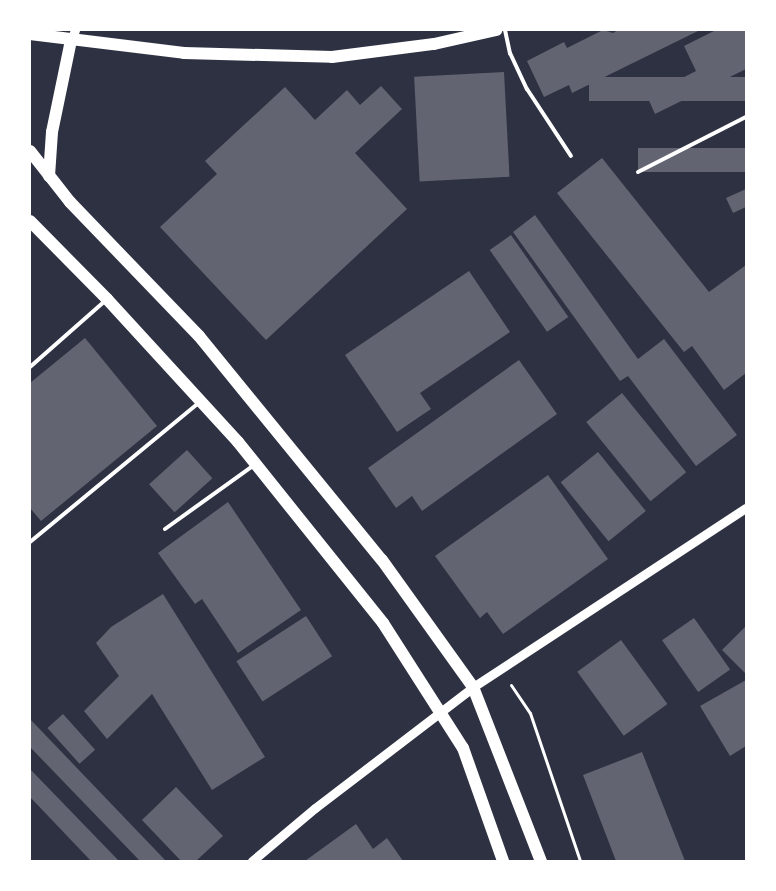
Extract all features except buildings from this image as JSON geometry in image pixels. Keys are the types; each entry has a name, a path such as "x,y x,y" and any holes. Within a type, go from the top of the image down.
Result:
{"main road":[{"path":"30,34 73,35 184,53 332,57 434,44 496,30"},
{"path":"49,176 52,132 73,35"},
{"path":"30,151 49,176 199,336 382,560 473,687 541,861"},
{"path":"30,221 107,299 255,464 383,623 463,748 503,861"}],"street":[{"path":"252,861 315,808 473,687 746,508"}],"lane":[{"path":"504,30 510,54 527,88 571,156"},
{"path":"638,172 746,117"},
{"path":"30,367 107,299"},
{"path":"30,542 200,402"},
{"path":"165,529 255,464"}],"path":[{"path":"500,669 530,713 580,861"}]}
